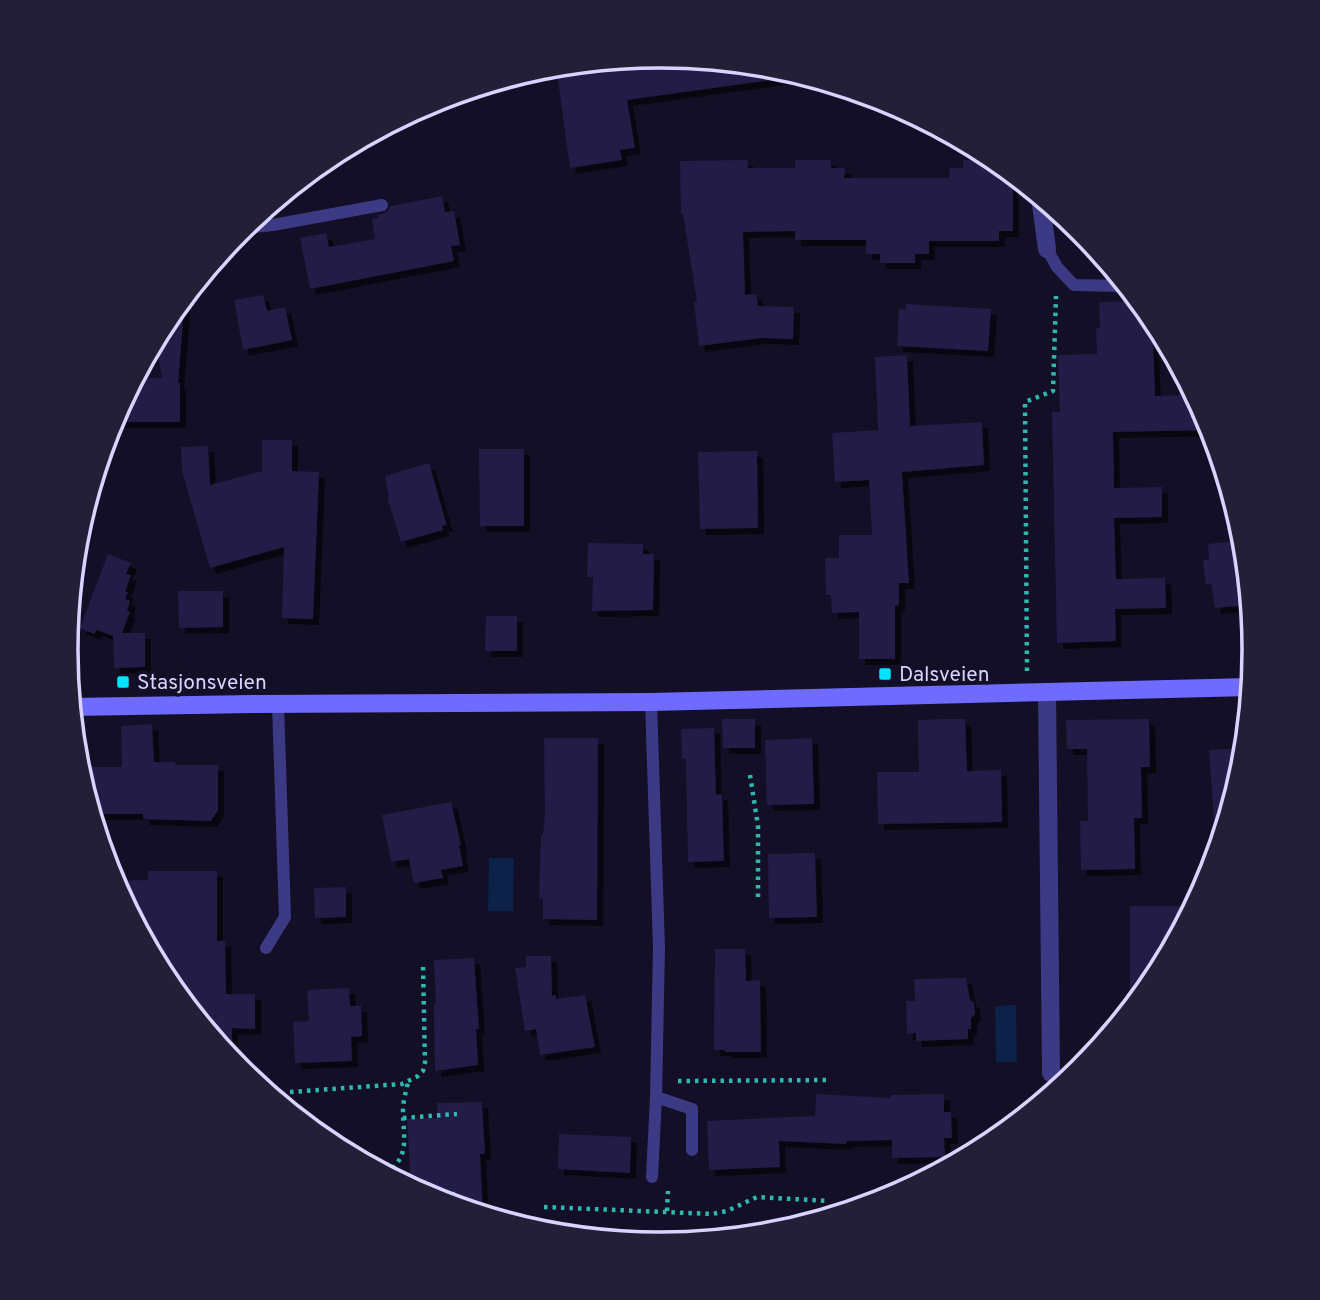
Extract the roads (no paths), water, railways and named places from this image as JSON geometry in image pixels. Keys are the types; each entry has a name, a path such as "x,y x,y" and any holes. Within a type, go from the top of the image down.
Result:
{"street":[{"path":"1042,211 1046,248"},
{"path":"81,707 651,702 1241,687"},
{"path":"1047,692 1051,1073"}],"lane":[{"path":"262,226 382,205"},
{"path":"1046,248 1057,267 1074,285 1113,286"},
{"path":"651,702 659,948 652,1177"},
{"path":"266,948 285,917 278,704"},
{"path":"656,1097 692,1109 692,1150"}],"water":[{"path":"489,858 514,858 513,911 488,911"},
{"path":"1016,1005 1017,1062 996,1062 995,1006"}],"place":[{"name":"Dalsveien","path":"885,674"},
{"name":"Stasjonsveien","path":"123,682"}]}
